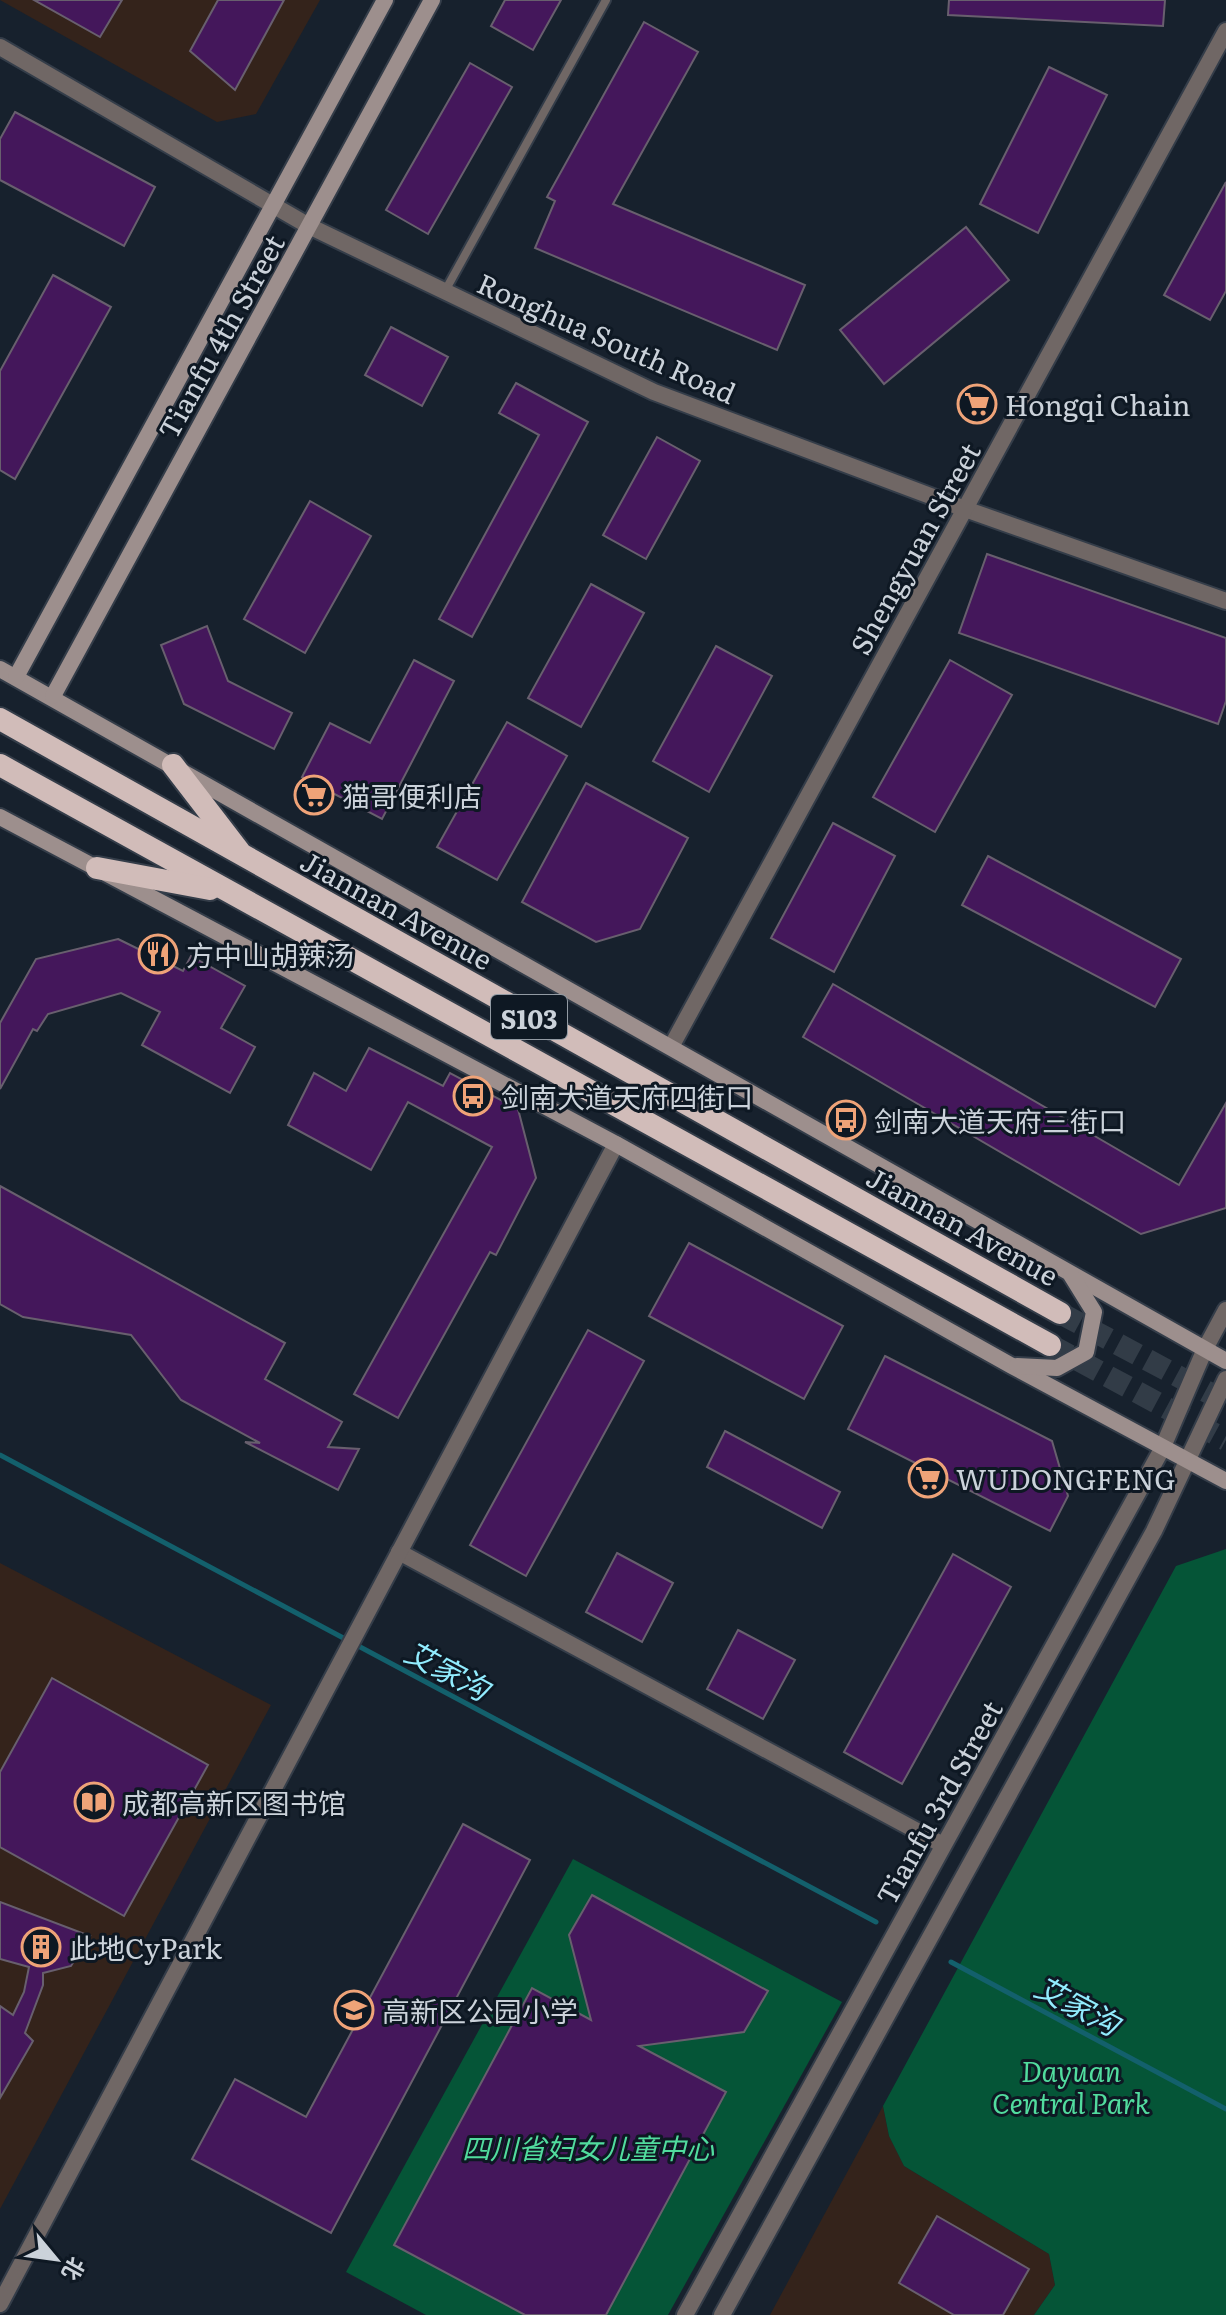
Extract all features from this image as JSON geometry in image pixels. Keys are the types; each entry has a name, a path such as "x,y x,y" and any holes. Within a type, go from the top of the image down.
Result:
{"highway":[{"name":"Jiannan Avenue","path":"0,719 244,859 1060,1313"},
{"name":"S103","path":"0,765 1050,1345"},
{"path":"173,765 244,859"},
{"path":"97,868 229,892"}],"main road":[{"name":"Tianfu 4th Street","path":"16,677 385,0"},
{"name":"Tianfu 4th Street","path":"53,696 432,0"},
{"path":"0,669 53,696 1226,1361"},
{"path":"0,817 616,1144 1162,1449 1226,1481"},
{"path":"1012,1366 1057,1368 1086,1352 1094,1312 1069,1272"}],"street":[{"name":"Shengyuan Street","path":"671,1047 1226,31"},
{"name":"Ronghua South Road","path":"0,47 309,226 654,392 965,509 1226,601"},
{"path":"0,2304 616,1144"},
{"name":"Tianfu 3rd Street","path":"685,2315 1162,1449 1205,1349 1226,1310"},
{"name":"Tianfu 3rd Street","path":"722,2315 1146,1545 1226,1379"},
{"path":"399,1552 943,1845"}],"lane":[{"path":"444,292 606,0"}],"shaded area":[{"path":"0,0 320,0 256,114 217,122"},
{"path":"0,1563 271,1705 0,2209"},
{"path":"883,2106 889,2136 904,2166 1049,2254 1055,2285 1034,2315 770,2315"}],"green space":[{"name":"Dayuan Central Park","path":"1226,1549 1226,2315 1034,2315 1055,2285 1049,2254 904,2166 889,2136 883,2106 1176,1566"},
{"name":"四川省妇女儿童中心","path":"573,1859 842,2002 668,2315 426,2315 346,2272"}],"building":[{"path":"34,0 122,0 100,37"},
{"path":"218,0 284,0 235,90 190,51"},
{"path":"505,0 561,0 533,50 491,26"},
{"path":"949,0 1165,0 1163,26 948,15"},
{"path":"644,22 698,52 613,204 805,285 777,350 535,248 555,201 547,197"},
{"path":"470,63 512,87 428,234 386,210"},
{"path":"1049,67 1107,95 1038,233 980,204"},
{"path":"15,112 155,187 124,246 0,180 0,139"},
{"path":"1226,182 1226,291 1210,320 1164,295"},
{"path":"966,227 1009,280 884,384 840,330"},
{"path":"53,275 111,307 15,479 0,470 0,371"},
{"path":"391,327 448,357 422,406 365,375"},
{"path":"516,383 588,422 472,637 439,619 539,435 499,413"},
{"path":"657,437 700,461 646,559 603,535"},
{"path":"310,501 371,536 305,653 244,619"},
{"path":"987,554 1226,638 1226,701 1218,724 959,633"},
{"path":"591,584 644,613 581,727 528,698"},
{"path":"207,626 228,681 292,713 274,749 184,704 161,645"},
{"path":"716,646 772,676 709,792 653,761"},
{"path":"414,660 454,681 382,819 302,777 330,723 370,743"},
{"path":"950,660 1012,695 935,832 873,797"},
{"path":"507,722 567,756 497,880 437,847"},
{"path":"586,783 688,838 640,929 596,942 522,902"},
{"path":"833,823 895,856 834,972 771,938"},
{"path":"988,856 1181,959 1155,1007 962,905"},
{"path":"118,939 183,971 191,956 245,986 221,1028 255,1047 230,1093 142,1045 160,1012 121,993 48,1014 37,1031 33,1029 0,1089 0,1023 36,959"},
{"path":"833,984 1179,1185 1226,1103 1226,1208 1141,1234 803,1037"},
{"path":"369,1048 443,1086 450,1073 518,1109 536,1178 496,1255 490,1252 398,1418 354,1394 492,1147 408,1102 371,1170 288,1125 314,1073 346,1091"},
{"path":"0,1186 285,1343 265,1379 342,1422 328,1447 359,1449 338,1490 245,1442 260,1443 181,1400 131,1335 23,1317 0,1304"},
{"path":"689,1243 843,1326 804,1399 649,1316"},
{"path":"588,1330 644,1361 526,1576 470,1545"},
{"path":"885,1356 1052,1441 1068,1496 1050,1531 848,1429"},
{"path":"725,1431 840,1492 822,1528 707,1467"},
{"path":"617,1553 673,1583 642,1642 586,1612"},
{"path":"953,1554 1011,1587 902,1784 844,1752"},
{"path":"738,1630 795,1660 763,1719 707,1689"},
{"name":"成都高新区图书馆","path":"52,1678 208,1765 124,1916 0,1847 0,1772"},
{"path":"463,1824 530,1860 331,2233 192,2159 235,2079 306,2117"},
{"name":"四川省妇女儿童中心","path":"592,1895 768,1991 744,2032 639,2046 726,2092 606,2315 525,2315 394,2245 532,1988 591,2020 569,1935"},
{"name":"此地CyPark","path":"0,1902 90,1936 71,1966 43,1973 43,1985 25,2033 33,2041 0,2098 0,2006 13,2015 24,1992 29,1967 0,1959"},
{"path":"937,2216 1029,2269 1003,2315 954,2315 899,2283"}],"waterway":[{"name":"艾家沟","path":"0,1455 876,1922"},
{"name":"艾家沟","path":"951,1962 1226,2109"}],"tunnel":[{"path":"1060,1313 1226,1402"},
{"path":"1050,1345 1226,1440"}],"place":[{"name":"Hongqi Chain","path":"977,404"},
{"name":"猫哥便利店","path":"314,795"},
{"name":"方中山胡辣汤","path":"158,954"},
{"name":"剑南大道天府四街口","path":"473,1096"},
{"name":"剑南大道天府三街口","path":"846,1120"},
{"name":"WUDONGFENG","path":"928,1478"},
{"name":"成都高新区图书馆","path":"94,1802"},
{"name":"此地CyPark","path":"41,1947"},
{"name":"高新区公园小学","path":"354,2010"}]}
